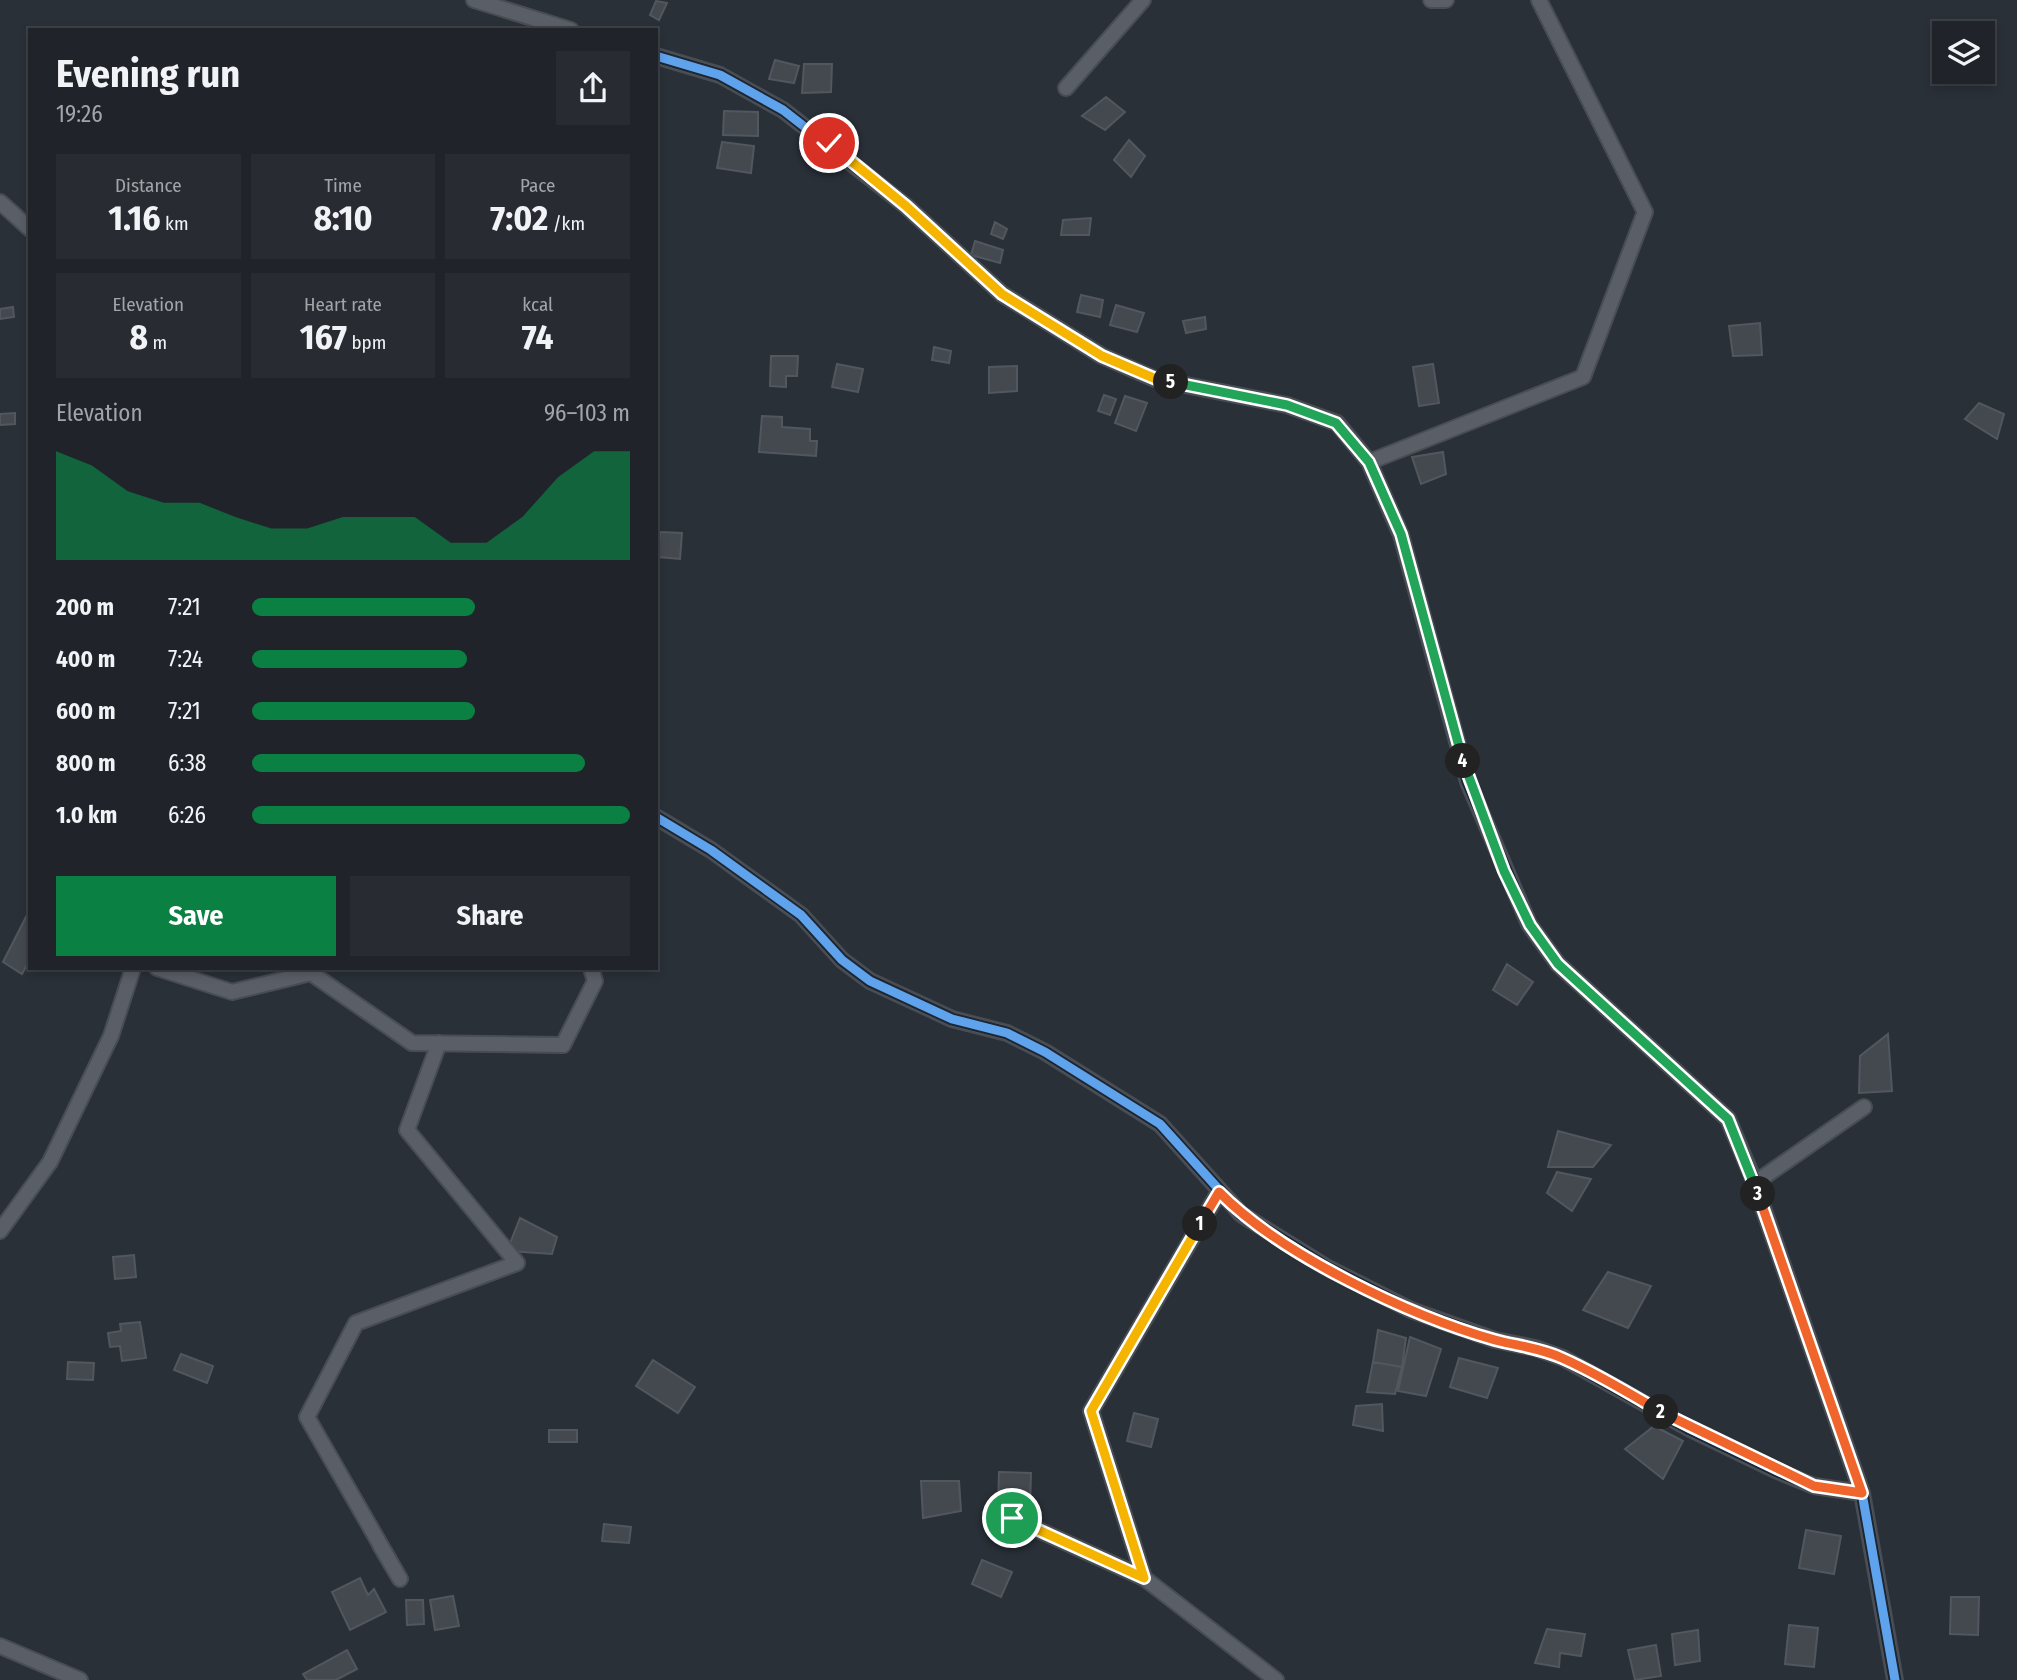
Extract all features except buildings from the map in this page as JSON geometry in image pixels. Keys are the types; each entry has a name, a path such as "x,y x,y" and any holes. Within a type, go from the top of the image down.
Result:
{"street":[{"path":"474,0 565,28"},
{"path":"1066,88 1143,0"},
{"path":"1431,0 1446,0"},
{"path":"1369,462 1583,376 1645,212 1539,0"},
{"path":"658,57 720,75 783,110 906,206 1002,294 1102,356 1156,379 1287,405 1336,423 1369,462 1401,534 1468,782 1530,925 1558,964 1728,1119 1755,1183 1862,1493 1895,1680"},
{"path":"0,202 28,227"},
{"path":"658,818 711,850 801,915 842,960 870,981 952,1019 1016,1038 1160,1124 1241,1214 1326,1267 1411,1310 1495,1340 1535,1348 1563,1358 1690,1429 1775,1470 1814,1486 1862,1493"},
{"path":"0,1231 50,1162 111,1036 132,970"},
{"path":"163,970 232,992 310,973 412,1043 563,1045 595,981 592,970"},
{"path":"380,1545 400,1579 307,1417 356,1323 517,1263 407,1130 439,1043"},
{"path":"1755,1183 1864,1107"},
{"path":"1144,1578 1091,1411 1219,1192"},
{"path":"1012,1518 1144,1578 1276,1680"},
{"path":"0,1646 80,1680"}],"cycle path":[{"path":"658,57 720,75 783,110 906,206 1002,294 1102,356 1155,379 1287,405 1337,423 1369,462 1401,535 1468,782 1529,924 1558,964 1728,1119 1752,1176 1862,1493 1895,1680"},
{"path":"658,818 711,850 801,915 842,960 870,981 952,1019 1007,1033 1045,1052 1160,1124 1241,1214 1326,1267 1411,1310 1495,1340 1535,1348 1563,1358 1690,1429 1775,1470 1814,1486 1862,1493"}],"route":[{"path":"829,143 906,206 1002,294 1102,356 1156,379 1287,405 1336,423 1369,462 1401,534 1468,782 1504,871 1530,925 1558,964 1728,1119 1752,1175 1862,1493 1814,1486 1775,1470 1690,1429 1563,1358 1535,1348 1495,1340 1411,1310 1326,1267 1241,1214 1219,1192 1091,1411 1144,1578 1012,1518"}]}
